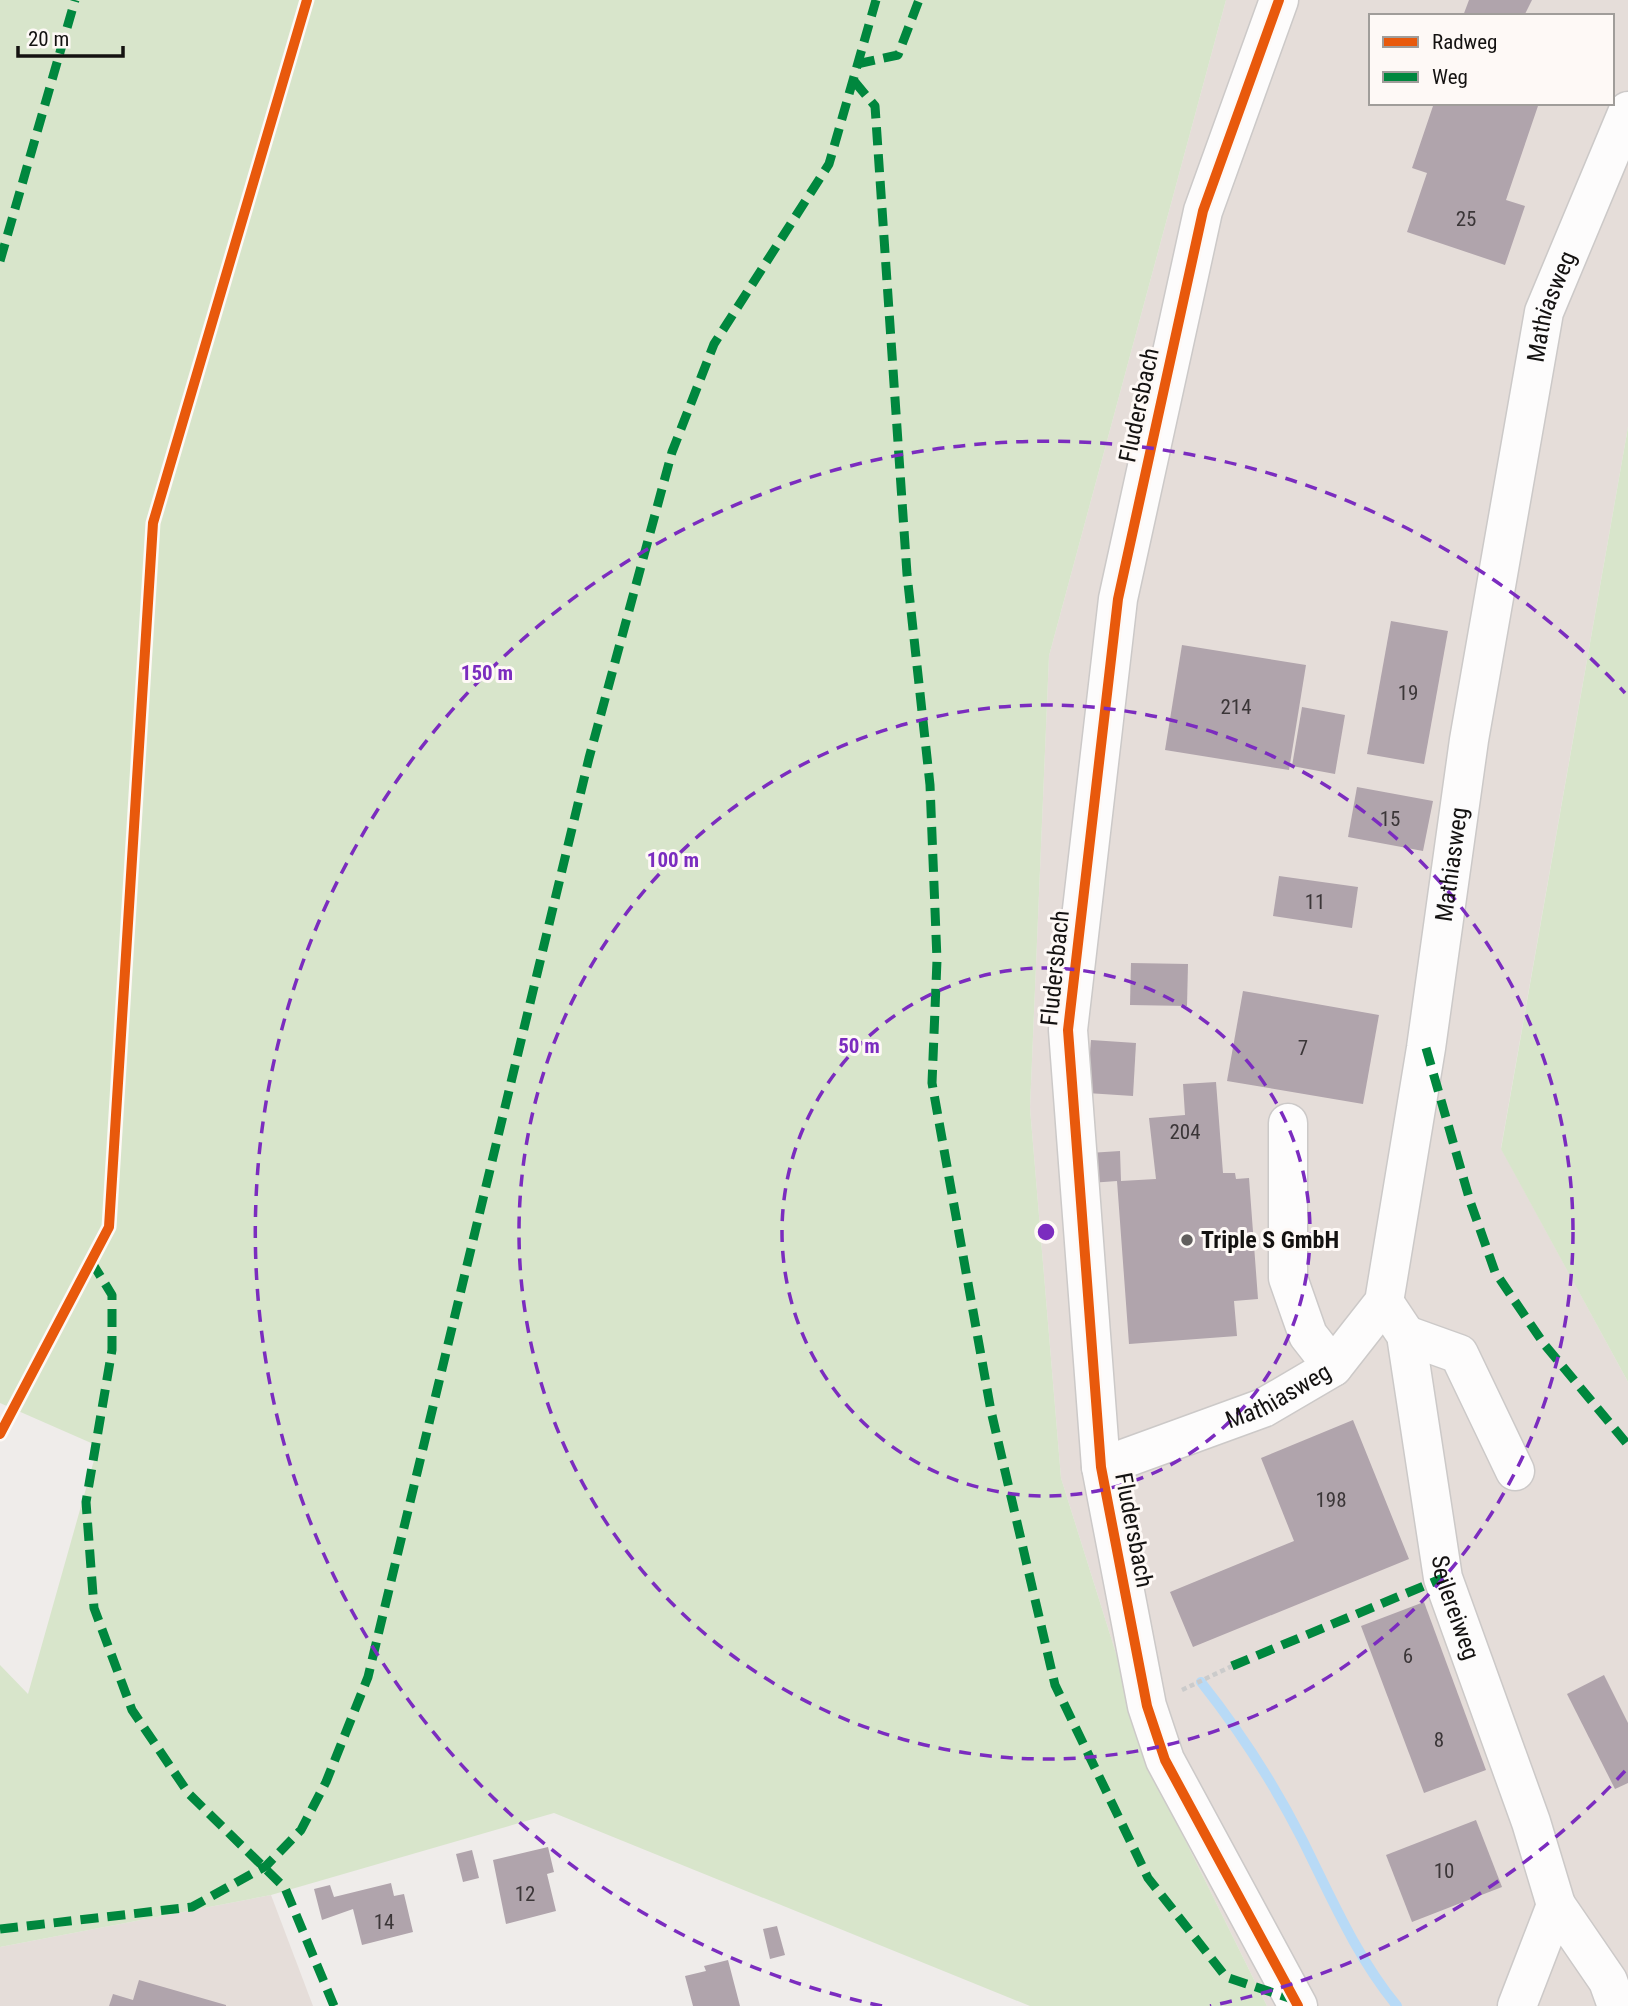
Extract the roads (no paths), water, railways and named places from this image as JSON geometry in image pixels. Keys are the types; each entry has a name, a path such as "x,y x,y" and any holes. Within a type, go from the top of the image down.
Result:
{"street":[{"name":"Fludersbach","path":"1279,0 1203,211 1118,599 1068,1030 1101,1467 1147,1706 1165,1760 1298,2006"},
{"name":"Mathiasweg","path":"1101,1467 1263,1408 1333,1367 1384,1303 1426,1048 1469,740 1544,312 1628,111"},
{"path":"1288,1123 1288,1278 1308,1335 1333,1367"},
{"name":"Seilereiweg","path":"1384,1303 1406,1335 1443,1578 1531,1822 1556,1905 1608,1981 1617,2006"},
{"path":"1406,1335 1459,1354 1515,1471"},
{"path":"1517,2006 1556,1905"}],"waterway":[{"name":"Fludersbach","path":"1201,1682 1268,1778 1357,1946 1397,2006"}],"place":[{"name":"Triple S GmbH","path":"1187,1240"}]}
